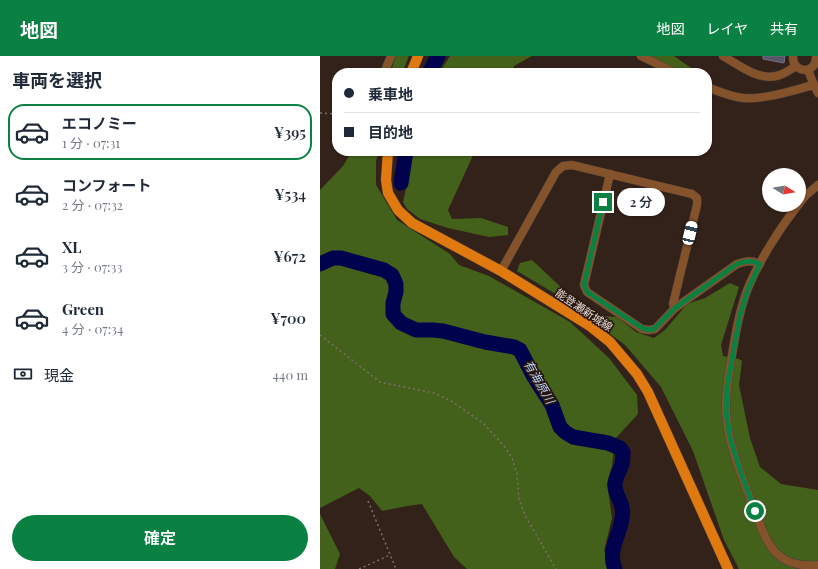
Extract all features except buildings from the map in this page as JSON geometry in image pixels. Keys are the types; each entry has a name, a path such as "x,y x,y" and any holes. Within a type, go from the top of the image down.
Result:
{"main road":[{"path":"413,68 418,56"},
{"name":"能登瀬新城線","path":"388,156 386,180 388,193 398,210 412,223 501,271 590,326 610,342 637,374 648,392 728,569"}],"street":[{"path":"386,68 391,56"},
{"path":"641,56 666,68"},
{"path":"723,56 753,73 765,77 777,76 796,66"},
{"path":"793,56 796,66 804,70 808,70 814,66 816,63 816,56"},
{"path":"808,70 818,93"},
{"path":"712,89 743,98 782,94 814,85"},
{"path":"501,271 556,172 562,166 572,165 692,194 696,198 697,205 673,304 675,308"},
{"path":"610,174 584,285 587,292 642,328 649,330 654,329 675,308 737,264 747,260 752,260 760,264"},
{"path":"806,195 818,185"},
{"path":"792,212 760,264 748,289 740,315 732,353 727,387 726,412 730,438 765,538 776,554 786,561 798,565 818,565"}],"path":[{"path":"320,113 332,114"},
{"path":"320,335 380,382 434,393 451,401 484,423 504,446 512,458 517,474 519,500 526,517 556,569"},
{"path":"368,501 396,569"},
{"path":"359,569 391,555"}],"green space":[{"path":"395,56 409,56 404,68 392,68"},
{"path":"450,56 532,56 514,66 513,68 442,68"},
{"path":"646,56 674,56 691,68 673,68"},
{"path":"349,156 378,156 376,161 376,185 397,220 450,254 459,265 489,276 570,322 609,358 637,395 638,414 615,439 612,466 607,483 612,518 604,551 621,569 467,569 454,557 422,504 382,511 370,496 359,488 320,508 320,190 343,166"},
{"path":"412,156 473,156 448,210 452,219 481,218 508,227 508,235 489,237 448,228 420,219 407,209 403,202"},
{"path":"532,260 583,308 602,316 617,317 636,332 654,338 665,330 687,304 705,298 730,283 739,287 721,345 723,356 742,361 739,385 750,438 760,467 781,484 818,490 818,569 739,569 724,540 693,451 661,387 625,345 564,299 517,271 520,263"},
{"path":"320,514 340,554 335,569 320,569"}],"waterway":[{"path":"432,68 438,56"},
{"path":"401,183 405,156"},
{"name":"有海原川","path":"320,264 333,258 341,258 384,270 392,275 396,284 393,314 401,323 416,330 443,331 485,342 514,347 520,350 534,377 552,405 560,427 565,432 573,437 608,443 620,448 623,452 623,461 616,479 615,489 623,513 613,549 612,556 615,569"}],"route":[{"path":"603,202 584,285 587,292 642,328 649,330 654,329 675,308 737,264 747,260 752,260 760,264 748,289 740,315 727,387 726,412 730,438 755,511"}]}
